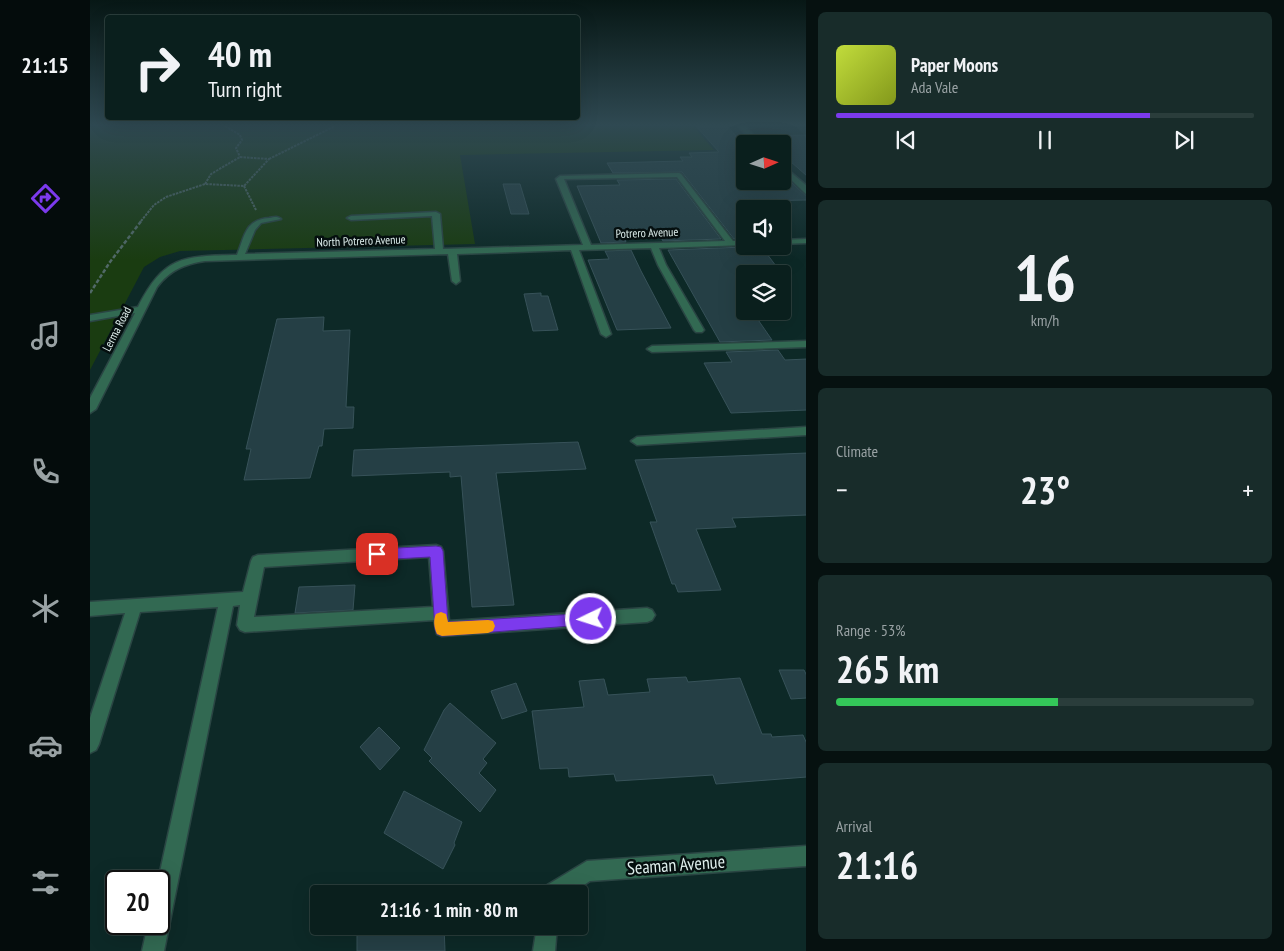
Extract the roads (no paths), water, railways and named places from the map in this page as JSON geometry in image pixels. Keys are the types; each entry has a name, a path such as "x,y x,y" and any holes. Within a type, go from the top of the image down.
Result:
{"street":[{"path":"588,248 568,201 560,179 562,177 679,175 731,244"},
{"path":"791,176 804,188 806,193"},
{"path":"351,218 436,214 439,251"},
{"path":"240,257 250,229 259,221 277,219"},
{"path":"791,242 806,242"},
{"name":"Potrero Avenue","path":"550,248 736,244"},
{"path":"654,246 662,265 699,330"},
{"name":"North Potrero Avenue","path":"173,266 205,258 550,248"},
{"path":"574,248 606,334"},
{"path":"452,251 456,281"},
{"name":"Lerma Road","path":"90,409 161,273 173,266"},
{"path":"90,318 115,312 141,309"},
{"path":"652,349 806,344"},
{"path":"637,441 806,432"},
{"path":"441,613 245,625 258,561 436,551 441,613 442,629 647,615"},
{"path":"90,609 249,598"},
{"path":"153,951 227,599"},
{"path":"90,744 136,605"},
{"name":"Seaman Avenue","path":"564,885 587,871 806,856"},
{"path":"544,951 546,935"}]}
